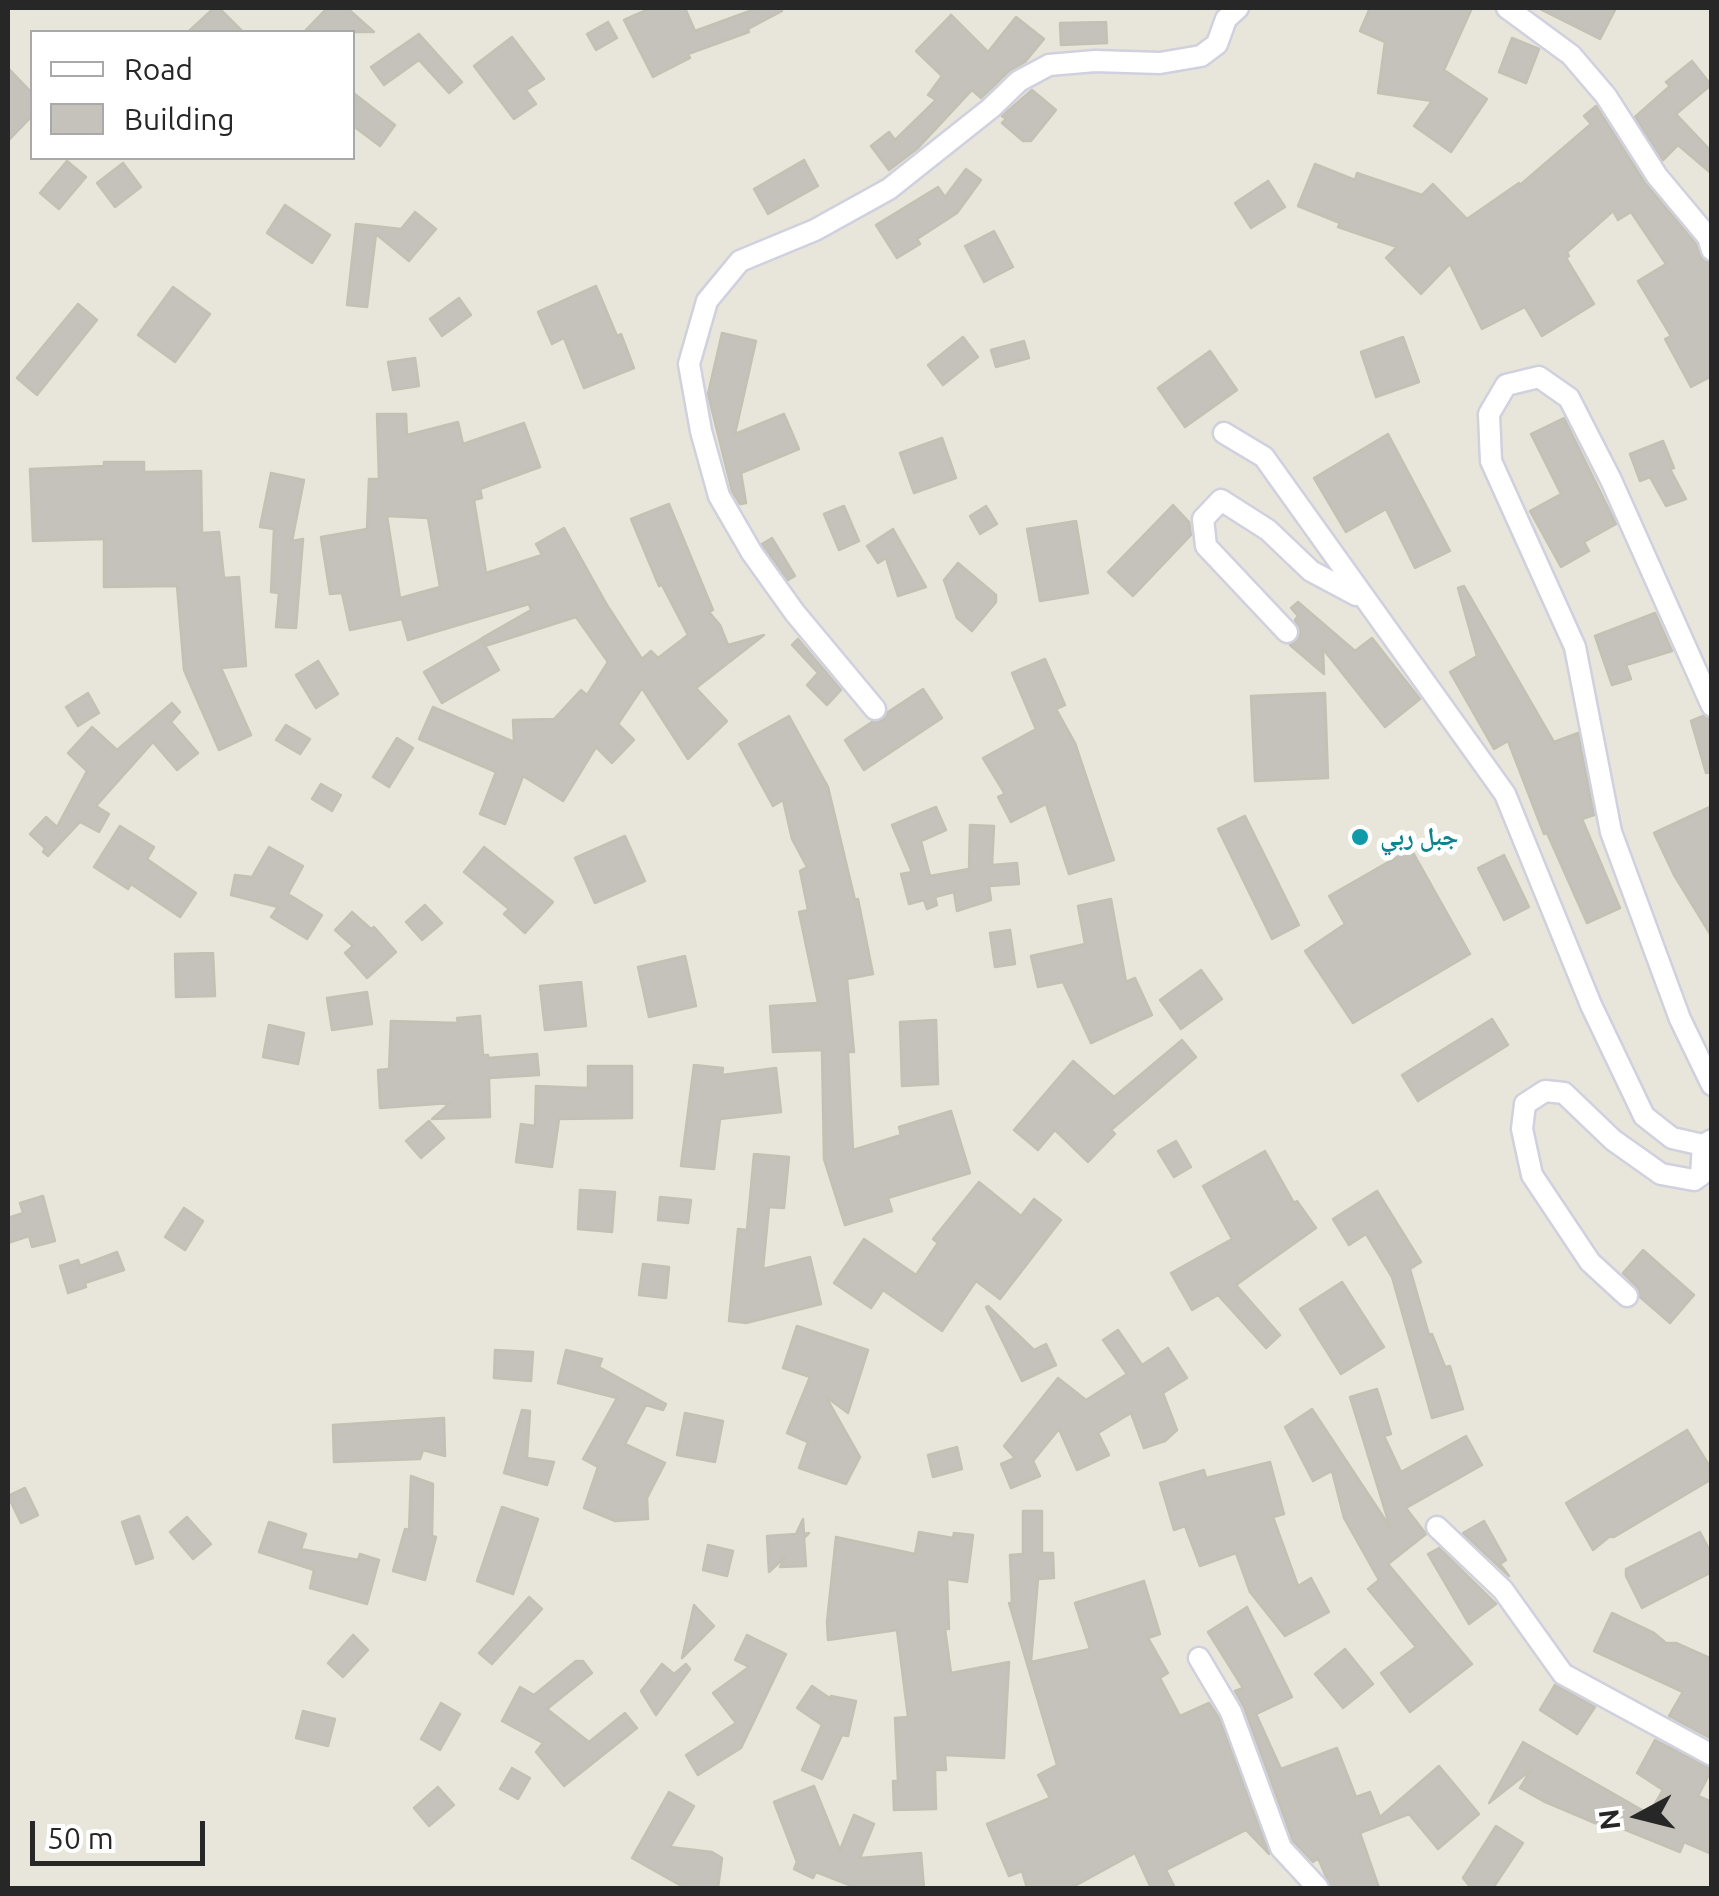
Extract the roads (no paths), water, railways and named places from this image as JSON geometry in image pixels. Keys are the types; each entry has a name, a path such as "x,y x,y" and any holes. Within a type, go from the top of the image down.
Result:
{"street":[{"path":"874,710 795,613 752,553 719,496 700,431 689,364 707,301 740,261 815,230 889,189 991,108 1018,80 1049,64 1160,63 1201,56 1217,44 1226,19 1238,8"},
{"path":"1508,8 1571,54 1658,176 1708,237 1712,250"},
{"path":"1712,706 1569,398 1539,377 1506,385 1489,414 1491,461 1575,647 1611,832 1680,1019 1712,1085"},
{"path":"1224,433 1264,458 1505,794 1591,1005 1644,1116 1672,1138 1707,1143 1701,1176 1694,1180 1661,1174 1613,1140 1564,1093 1545,1091 1525,1104 1522,1129 1532,1175 1590,1262 1627,1296"},
{"path":"1287,632 1206,546 1203,519 1221,500 1268,530 1311,571 1363,598"},
{"path":"1436,1527 1504,1590 1563,1674 1712,1755"},
{"path":"1199,1658 1231,1712 1281,1848 1318,1888"}],"place":[{"name":"جبل ربي","path":"1360,837"}]}
